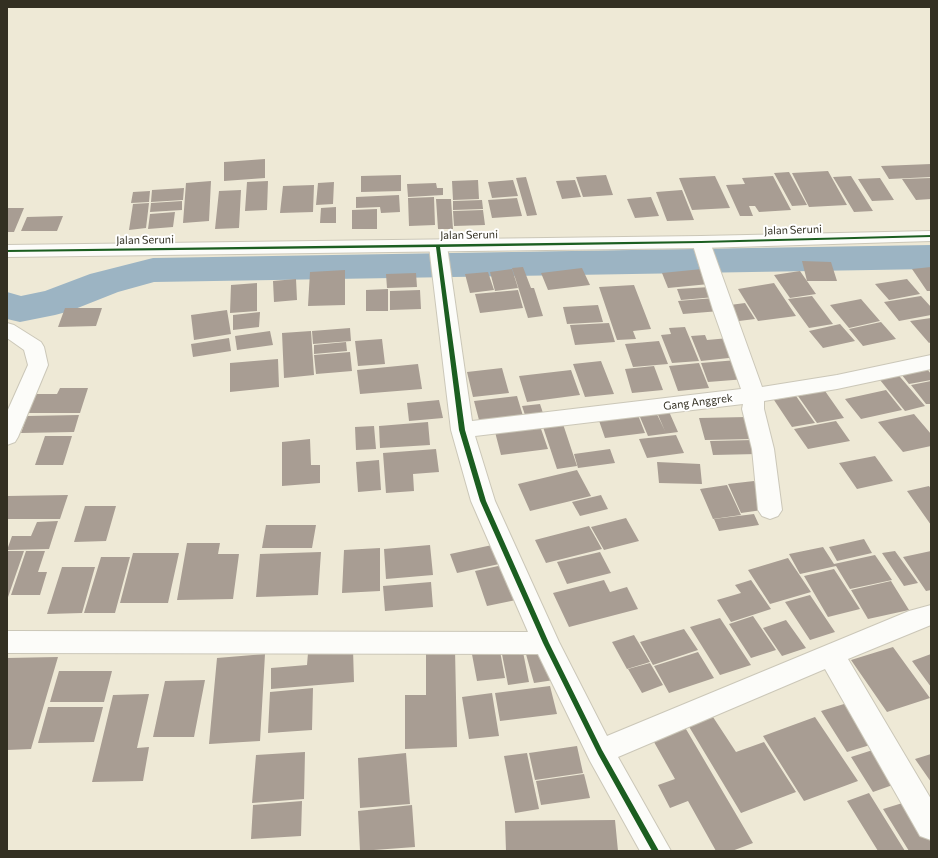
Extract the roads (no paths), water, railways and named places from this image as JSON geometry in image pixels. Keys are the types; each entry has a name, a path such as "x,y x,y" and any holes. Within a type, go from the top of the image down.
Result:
{"street":[{"name":"Jalan Seruni","path":"8,252 440,260 705,254 931,236"},
{"path":"705,254 723,310 754,395 754,409 763,449 770,510"},
{"path":"440,260 462,430 483,501 546,643 600,752 656,851"},
{"path":"7,329 34,347 38,365 7,437"},
{"name":"Gang Anggrek","path":"462,430 754,395 837,382 931,362"},
{"path":"600,752 918,618 931,615"},
{"path":"7,642 546,643"},
{"path":"831,655 931,826"}],"waterway":[{"path":"7,305 20,309 55,302 104,283 153,270 931,257"}]}
